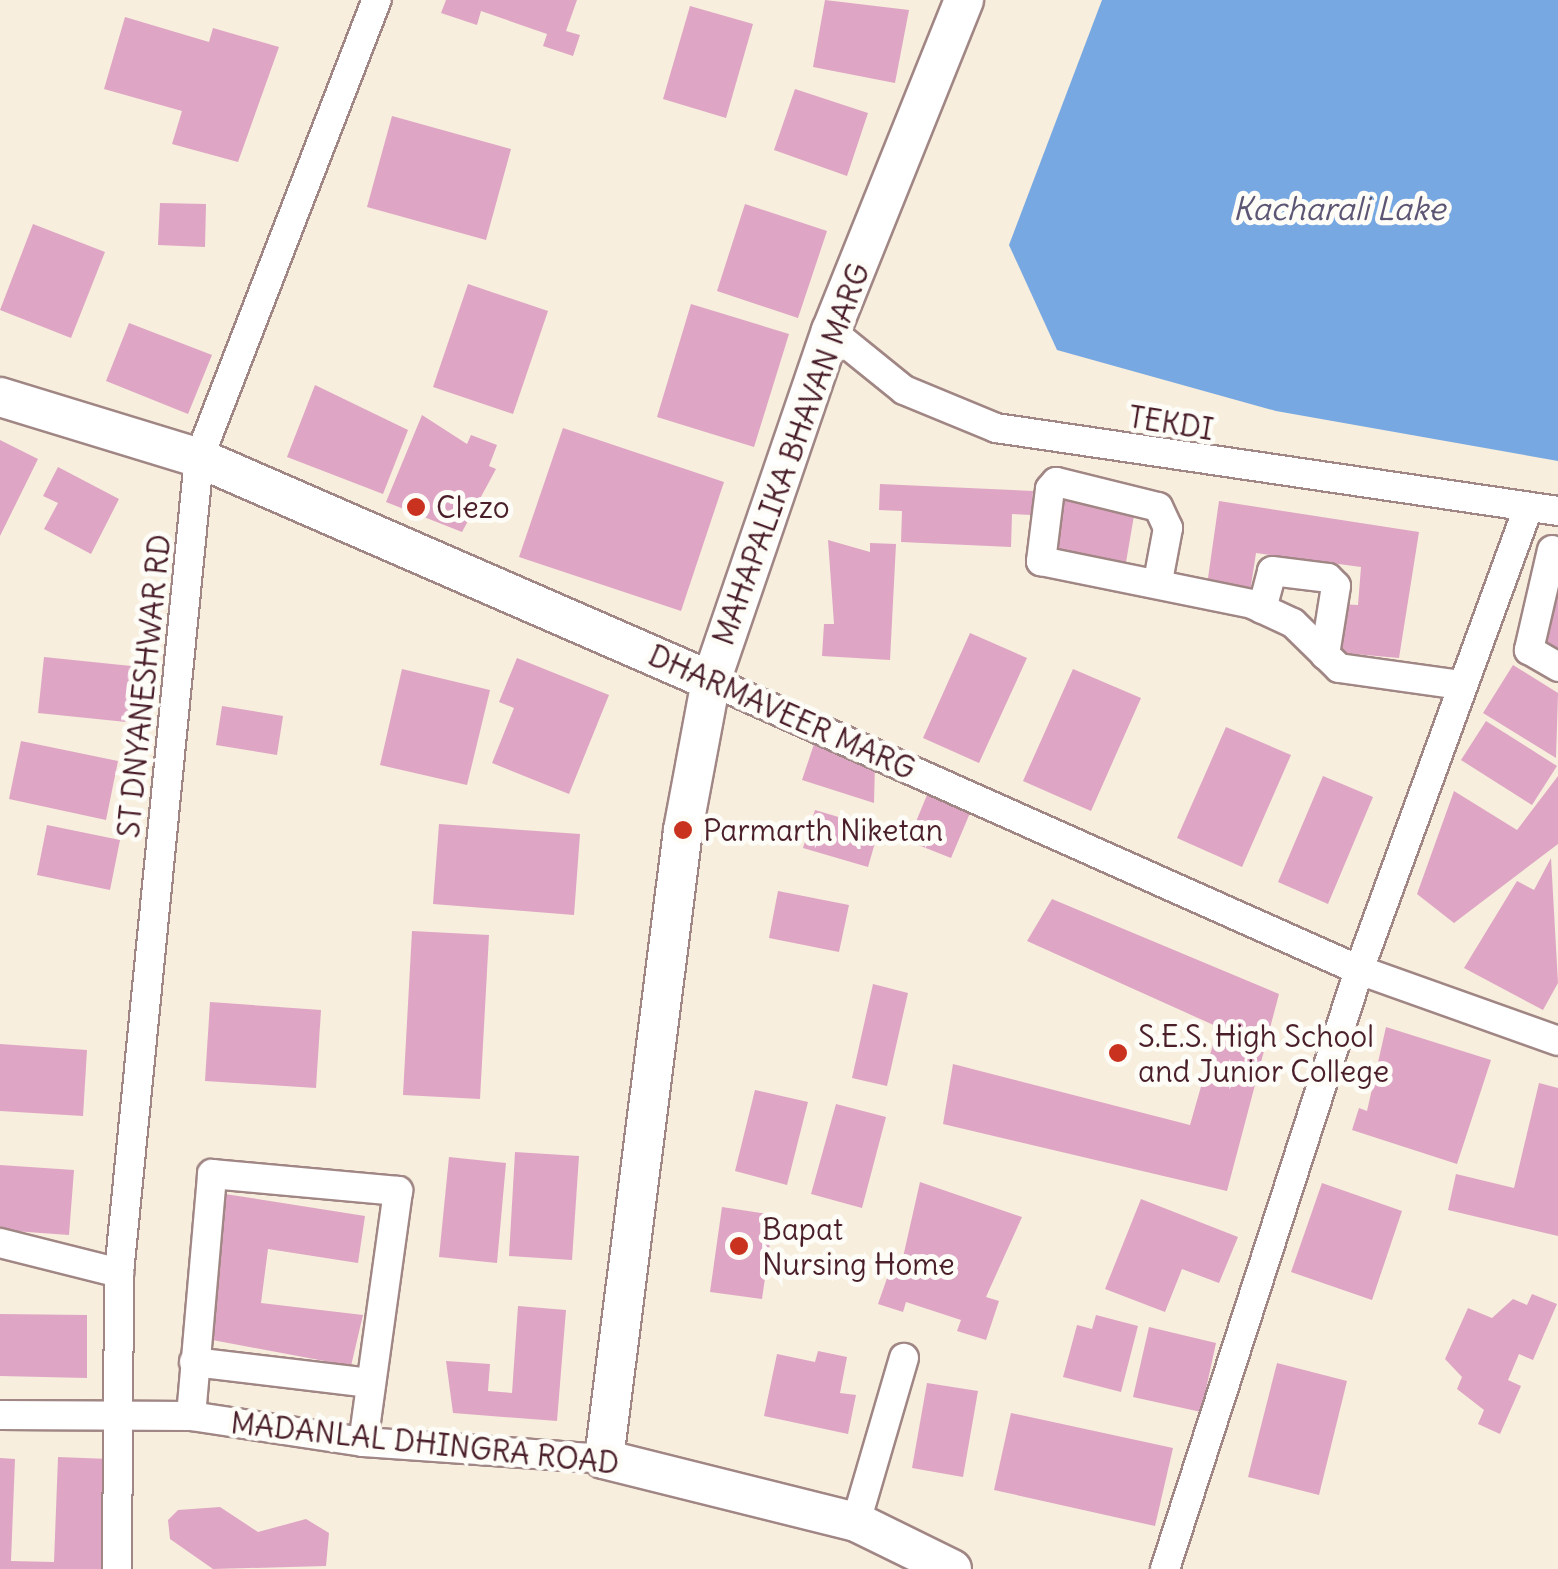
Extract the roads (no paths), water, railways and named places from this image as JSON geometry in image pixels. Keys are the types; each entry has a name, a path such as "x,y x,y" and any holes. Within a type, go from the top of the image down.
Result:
{"street":[{"name":"ST DNYANESHWAR RD","path":"117,1569 120,1273 198,458 377,0"},
{"name":"MAHAPALIKA BHAVAN MARG","path":"604,1458 683,830 711,680 831,332 964,0"},
{"name":"TEKDI","path":"831,332 904,390 996,428 1527,512 1558,511"},
{"name":"DHARMAVEER MARG","path":"0,398 198,458 711,680 1359,970 1558,1041"},
{"path":"1158,582 1168,528 1158,507 1056,482 1050,489 1042,561 1158,582 1262,609 1294,624 1338,668 1460,685"},
{"path":"1527,512 1555,549 1528,650 1558,667"},
{"path":"1165,1569 1359,970 1460,685 1527,512"},
{"path":"1262,609 1272,571 1328,578 1336,586 1325,655"},
{"path":"191,1416 212,1174 398,1191 363,1442"},
{"path":"0,1243 120,1273"},
{"path":"856,1522 904,1358"},
{"path":"194,1362 371,1382"},
{"name":"MADANLAL DHINGRA ROAD","path":"0,1414 120,1411 191,1416 363,1442 604,1458 856,1522 952,1569"}],"water":[{"name":"Kacharali Lake","path":"1102,0 1558,0 1558,461 1276,411 1057,350 1009,245"}],"place":[{"name":"Clezo","path":"416,507"},
{"name":"Parmarth Niketan","path":"683,830"},
{"name":"S.E.S. High School and Junior College","path":"1118,1053"},
{"name":"Bapat Nursing Home","path":"739,1246"}]}
